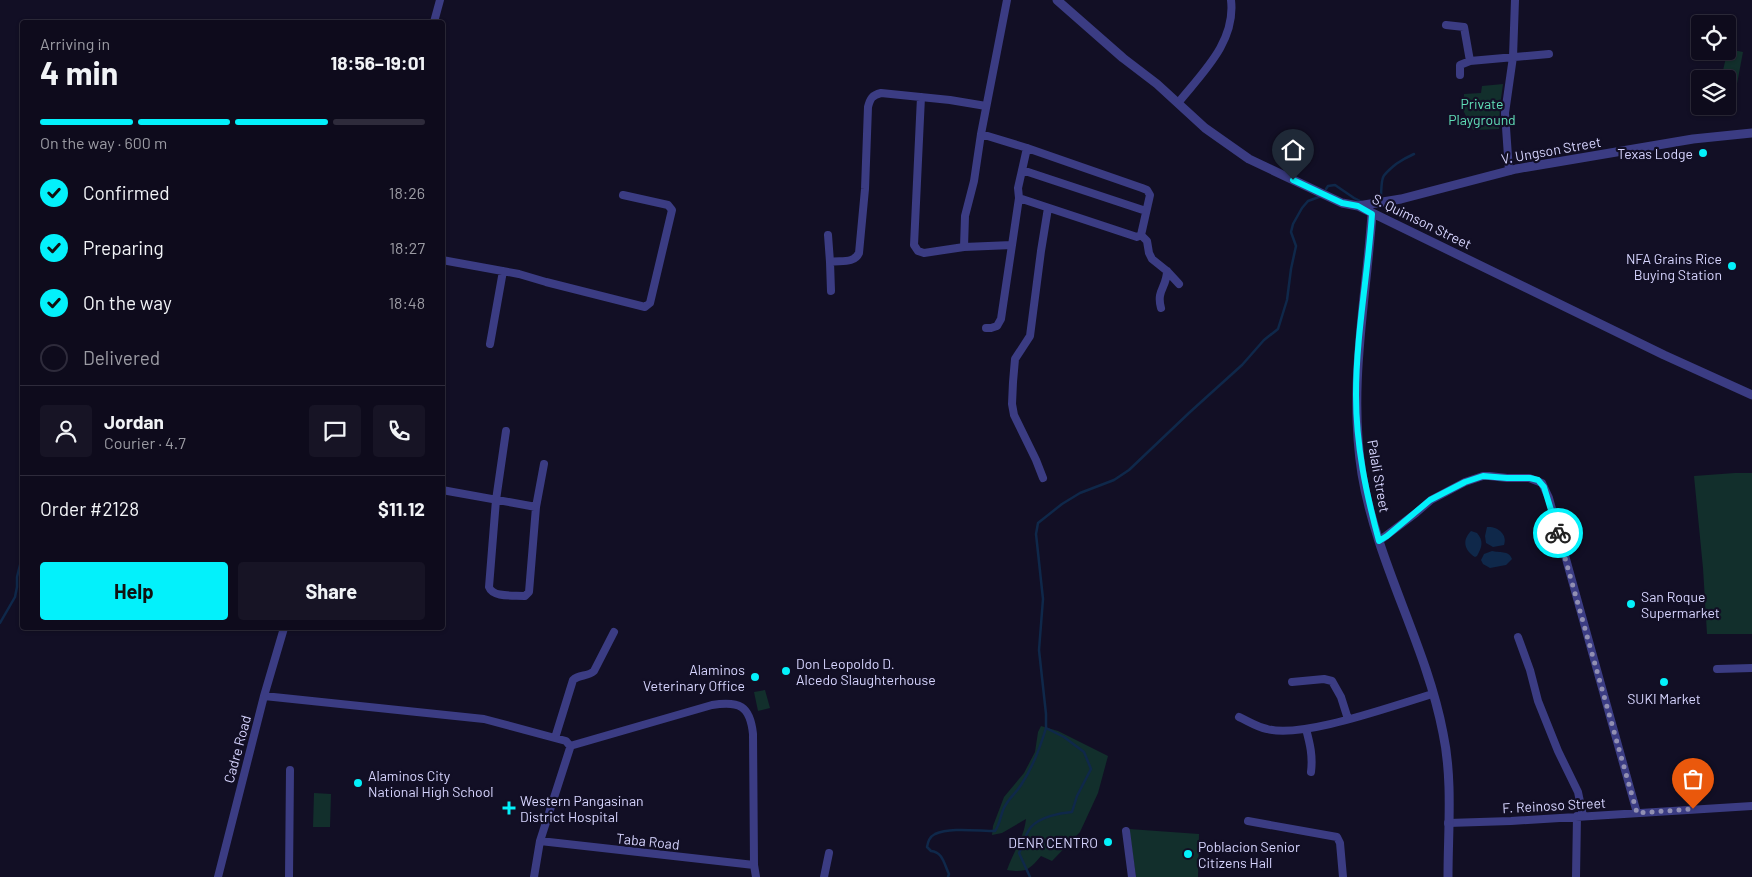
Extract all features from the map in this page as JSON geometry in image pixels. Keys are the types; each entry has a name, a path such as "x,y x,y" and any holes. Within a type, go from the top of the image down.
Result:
{"street":[{"path":"435,20 440,0"},
{"path":"964,247 965,216 974,181 986,106 1007,0"},
{"name":"S. Quimson Street","path":"1057,0 1205,128 1249,159 1342,203 1358,206 1664,354 1752,394"},
{"path":"1178,103 1226,40 1231,23 1231,0"},
{"path":"1510,171 1505,113 1513,57 1515,0"},
{"path":"1446,25 1464,27 1470,61"},
{"path":"1460,75 1460,65 1470,61 1549,54"},
{"path":"830,262 856,259 859,253 865,189 868,107 870,99 874,94 881,92 986,106"},
{"path":"920,97 914,245 918,251 924,253 964,247 1012,245"},
{"name":"V. Ungson Street","path":"1358,206 1401,199 1510,171 1693,140 1752,133"},
{"path":"981,134 1147,190 1150,195 1141,235"},
{"path":"986,328 997,326 1000,319 1019,198 1018,188 1027,148"},
{"path":"1022,170 1146,211"},
{"path":"445,261 519,274 641,307 648,305 672,210 668,205 623,195"},
{"path":"1019,198 1134,236 1141,235 1147,240 1152,259 1179,284"},
{"path":"1043,478 1033,452 1014,415 1012,404 1015,359 1030,336 1048,208"},
{"name":"Palali Street","path":"1372,214 1356,397 1362,474 1379,541 1433,694 1445,743 1449,780 1448,877"},
{"path":"828,235 831,291"},
{"path":"490,344 503,271"},
{"path":"1160,308 1159,294 1167,271"},
{"path":"506,431 496,500 489,587 494,594 525,596 529,592 536,507 544,464"},
{"path":"1379,541 1430,500 1465,482 1489,476 1530,478 1542,483 1548,498 1637,813"},
{"path":"445,491 536,507"},
{"name":"Cadre Road","path":"218,877 264,696 283,630"},
{"path":"555,738 573,680 589,675 594,671 614,632"},
{"path":"1518,637 1548,726 1578,792 1580,816 1576,877"},
{"path":"1717,669 1752,668"},
{"path":"1292,682 1324,679 1332,681 1341,697 1348,719"},
{"path":"1238,717 1267,729 1280,731 1306,729 1348,719 1433,694"},
{"path":"264,696 484,719 566,741 570,746 567,761 540,841 534,877"},
{"path":"570,746 712,706 727,703 738,704 745,709 749,716 753,734 754,866 756,877"},
{"path":"1306,729 1311,747 1311,772"},
{"path":"289,877 290,770"},
{"name":"F. Reinoso Street","path":"1448,823 1752,806"},
{"path":"1248,820 1337,837 1340,843 1343,877"},
{"path":"1126,831 1132,877"},
{"name":"Taba Road","path":"540,841 754,866"},
{"path":"824,877 828,853"}],"green space":[{"path":"1736,51 1743,52 1736,89 1736,70 1723,70 1725,60 1736,60"},
{"name":"Private Playground","path":"1503,84 1499,129 1473,130 1463,110 1464,94 1481,93 1482,86"},
{"path":"1752,473 1752,634 1707,634 1694,476"},
{"path":"765,690 770,708 758,711 754,692"},
{"path":"1041,726 1058,731 1108,756 1098,793 1080,832 1052,861 1041,856 1033,865 1023,871 1007,870 1021,839 1026,819 1002,833 992,835 993,826 1004,797 1024,773 1035,752 1038,732"},
{"path":"314,793 331,794 330,827 313,827"},
{"path":"1129,829 1199,834 1198,877 1136,877"}],"water":[{"path":"1487,527 1498,529 1503,534 1504,545 1493,547 1486,543"},
{"path":"1471,531 1477,533 1482,544 1475,557 1468,551 1465,545 1466,538"},
{"path":"1492,551 1509,554 1512,559 1506,565 1490,568 1483,564 1481,560 1484,554"}],"waterway":[{"path":"1375,201 1381,195 1382,180 1385,174 1396,164 1414,154"},
{"path":"1326,189 1328,186 1335,185 1362,202"},
{"path":"1030,877 1019,853 1029,830 1044,818 1072,812 1077,796 1091,769 1084,752 1064,737 1046,728 1039,650 1043,599 1036,534 1038,523 1062,504 1080,493 1114,480 1129,470 1242,365 1264,340 1278,329 1287,300 1296,246 1291,232 1293,224 1308,201 1319,197"},
{"path":"0,623 15,597 20,565"},
{"path":"948,877 949,874 941,856 927,847 928,841 935,834 941,832 964,830 995,831 1008,800 1021,785 1033,764 1046,728"}],"way so far":[{"path":"1558,533 1637,813 1693,809"}],"place":[{"name":"Texas Lodge","path":"1703,153"},
{"name":"NFA Grains Rice Buying Station","path":"1732,266"},
{"name":"San Roque Supermarket","path":"1631,604"},
{"name":"Don Leopoldo D. Alcedo Slaughterhouse","path":"786,671"},
{"name":"Alaminos Veterinary Office","path":"755,677"},
{"name":"SUKI Market","path":"1664,682"},
{"name":"Alaminos City National High School","path":"358,783"},
{"name":"Western Pangasinan District Hospital","path":"509,808"},
{"name":"DENR CENTRO","path":"1108,842"},
{"name":"Poblacion Senior Citizens Hall","path":"1188,854"}],"route":[{"path":"1293,180 1342,203 1358,206 1372,214 1356,397 1362,474 1379,541 1430,500 1465,482 1483,476 1530,478 1542,483 1558,533"}]}
